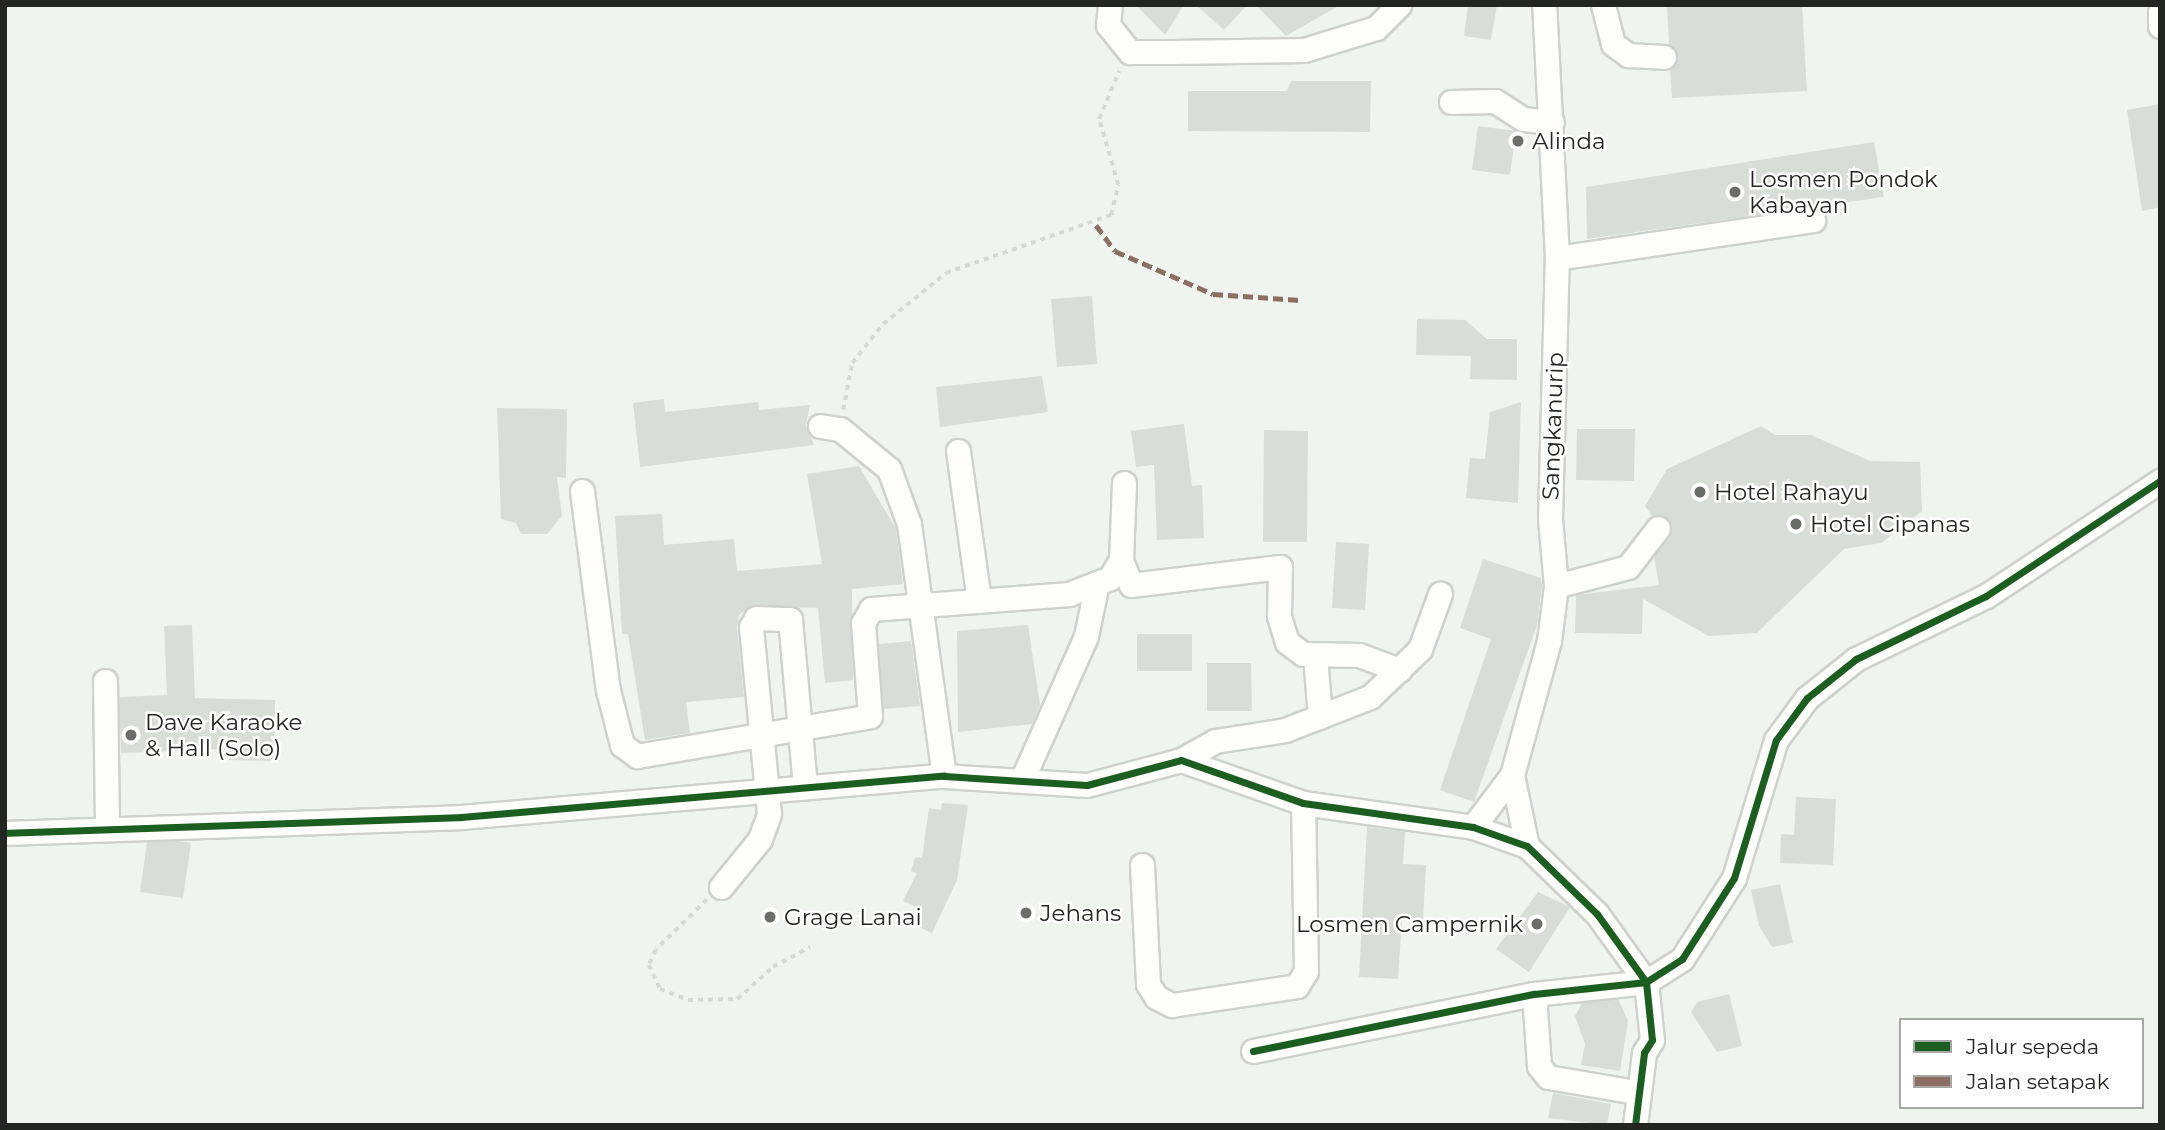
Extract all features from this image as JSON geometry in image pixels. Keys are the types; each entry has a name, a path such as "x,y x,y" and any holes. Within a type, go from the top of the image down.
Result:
{"street":[{"path":"1110,5 1108,25 1130,52 1304,50 1376,28 1399,5"},
{"name":"Sangkanurip","path":"1473,827 1512,775 1549,641 1556,586 1550,519 1557,258 1544,5"},
{"path":"1602,5 1613,44 1628,55 1664,57"},
{"path":"2160,12 2160,26"},
{"path":"1451,102 1495,101 1523,119 1552,122"},
{"path":"1557,258 1813,220"},
{"path":"830,427 889,469 909,524 918,605 944,776"},
{"path":"958,451 979,601"},
{"path":"1253,1051 1534,994 1646,982 1682,959 1734,878 1776,740 1807,698 1856,659 1986,596 2160,481"},
{"path":"1124,482 1121,560 1131,586 1280,567 1279,616 1287,642 1315,656 1359,655 1399,670"},
{"path":"582,491 608,690 622,745 637,756 870,716 864,614 918,605 1069,594 1110,578 1121,560"},
{"path":"1556,586 1628,567 1658,528"},
{"path":"1022,780 1086,636 1097,583"},
{"path":"5,833 461,817 944,776 1087,785 1181,760 1215,741 1320,717 1370,697 1420,649 1440,594"},
{"path":"720,887 766,825 751,627 755,618 780,615 790,619 805,787"},
{"path":"1315,656 1320,717"},
{"path":"105,681 107,829"},
{"path":"1181,760 1303,803 1473,827 1527,846 1597,914 1646,982 1652,1040 1636,1092 1636,1125"},
{"path":"1512,775 1527,846"},
{"path":"1142,865 1148,984 1156,997 1172,1005 1297,986 1306,971 1303,803"},
{"path":"1534,994 1539,1066 1548,1077 1636,1092"}],"path":[{"path":"830,427 852,363 883,324 936,281 1111,215 1118,185 1100,119 1130,52"},
{"path":"720,887 656,950 649,965 660,989 688,1000 737,999 773,967 810,947"}],"building":[{"path":"1136,5 1184,5 1165,35"},
{"path":"1196,5 1247,5 1224,30"},
{"path":"1256,5 1340,5 1286,36"},
{"path":"1468,5 1497,5 1491,40 1464,36"},
{"path":"1667,5 1802,5 1807,91 1672,98 1670,69 1678,57 1669,44"},
{"path":"1291,81 1371,81 1370,132 1188,131 1188,91 1287,91"},
{"path":"2160,104 2160,207 2142,211 2127,110"},
{"path":"1478,126 1516,131 1510,175 1472,170"},
{"name":"Losmen Pondok Kabayan","path":"1874,142 1884,197 1587,239 1586,187"},
{"path":"1092,296 1097,364 1057,367 1051,299"},
{"path":"1417,319 1465,320 1487,339 1517,339 1517,380 1470,379 1471,356 1416,355"},
{"path":"1042,376 1048,412 940,427 936,387"},
{"path":"664,399 665,412 758,402 759,410 810,405 806,425 814,445 640,467 633,403"},
{"path":"1521,402 1518,503 1466,498 1470,458 1485,459 1490,412"},
{"path":"497,408 567,409 566,478 557,477 562,516 547,534 521,534 516,523 501,519"},
{"path":"1184,424 1192,486 1202,485 1204,538 1157,540 1154,465 1136,467 1131,431"},
{"name":"Hotel Cipanas","path":"1761,426 1775,435 1811,435 1870,461 1920,462 1922,511 1881,543 1844,549 1757,633 1709,636 1643,599 1642,634 1575,633 1576,595 1659,585 1654,556 1671,523 1652,516 1645,506 1667,469"},
{"path":"1577,429 1635,429 1634,481 1576,480"},
{"path":"1264,430 1308,431 1307,542 1263,542"},
{"path":"859,466 896,529 903,584 852,589 853,680 825,683 818,608 750,606 739,615 737,628 744,697 686,702 690,733 645,740 628,634 622,634 615,516 662,514 664,545 734,539 737,571 822,564 807,474"},
{"path":"1336,542 1369,544 1365,610 1332,608"},
{"path":"1483,559 1541,578 1542,586 1537,625 1474,802 1440,790 1491,639 1460,628"},
{"path":"192,625 195,698 275,700 274,761 229,760 226,749 121,753 119,697 167,695 164,626"},
{"path":"1028,625 1040,705 1032,724 958,732 957,631"},
{"path":"1137,634 1192,634 1192,671 1137,671"},
{"path":"911,641 920,706 883,709 879,644"},
{"path":"1207,663 1251,663 1252,711 1207,711"},
{"path":"1796,797 1836,799 1833,865 1780,863 1781,834 1794,835"},
{"path":"942,803 968,805 957,880 932,933 912,924 919,908 903,901 917,873 911,871 915,857 922,858 929,808 941,810"},
{"path":"1367,827 1405,832 1403,864 1426,865 1423,920 1402,919 1398,979 1359,977"},
{"path":"147,842 191,843 183,898 140,892"},
{"path":"1780,884 1793,943 1772,947 1759,926 1751,890"},
{"name":"Losmen Campernik","path":"1538,892 1570,907 1529,972 1496,949"},
{"path":"1729,994 1742,1046 1717,1052 1691,1012 1697,1002"},
{"path":"1618,999 1628,1021 1620,1071 1581,1065 1585,1044 1575,1016 1582,1003"},
{"path":"1553,1093 1611,1104 1607,1125 1548,1118"}],"marked path":[{"path":"1096,225 1115,251 1213,294 1300,300"}],"cycle path":[{"path":"1253,1051 1534,994 1646,982 1682,959 1734,878 1776,740 1807,698 1856,659 1986,596 2160,481"},
{"path":"5,833 461,817 944,776 1087,785 1181,760 1303,803 1473,827 1527,846 1597,914 1646,982 1652,1040 1644,1053 1635,1125"}],"place":[{"name":"Alinda","path":"1518,141"},
{"name":"Losmen Pondok Kabayan","path":"1735,192"},
{"name":"Hotel Rahayu","path":"1700,492"},
{"name":"Hotel Cipanas","path":"1796,524"},
{"name":"Dave Karaoke & Hall (Solo)","path":"131,735"},
{"name":"Jehans","path":"1026,913"},
{"name":"Grage Lanai","path":"770,917"},
{"name":"Losmen Campernik","path":"1537,924"}]}
